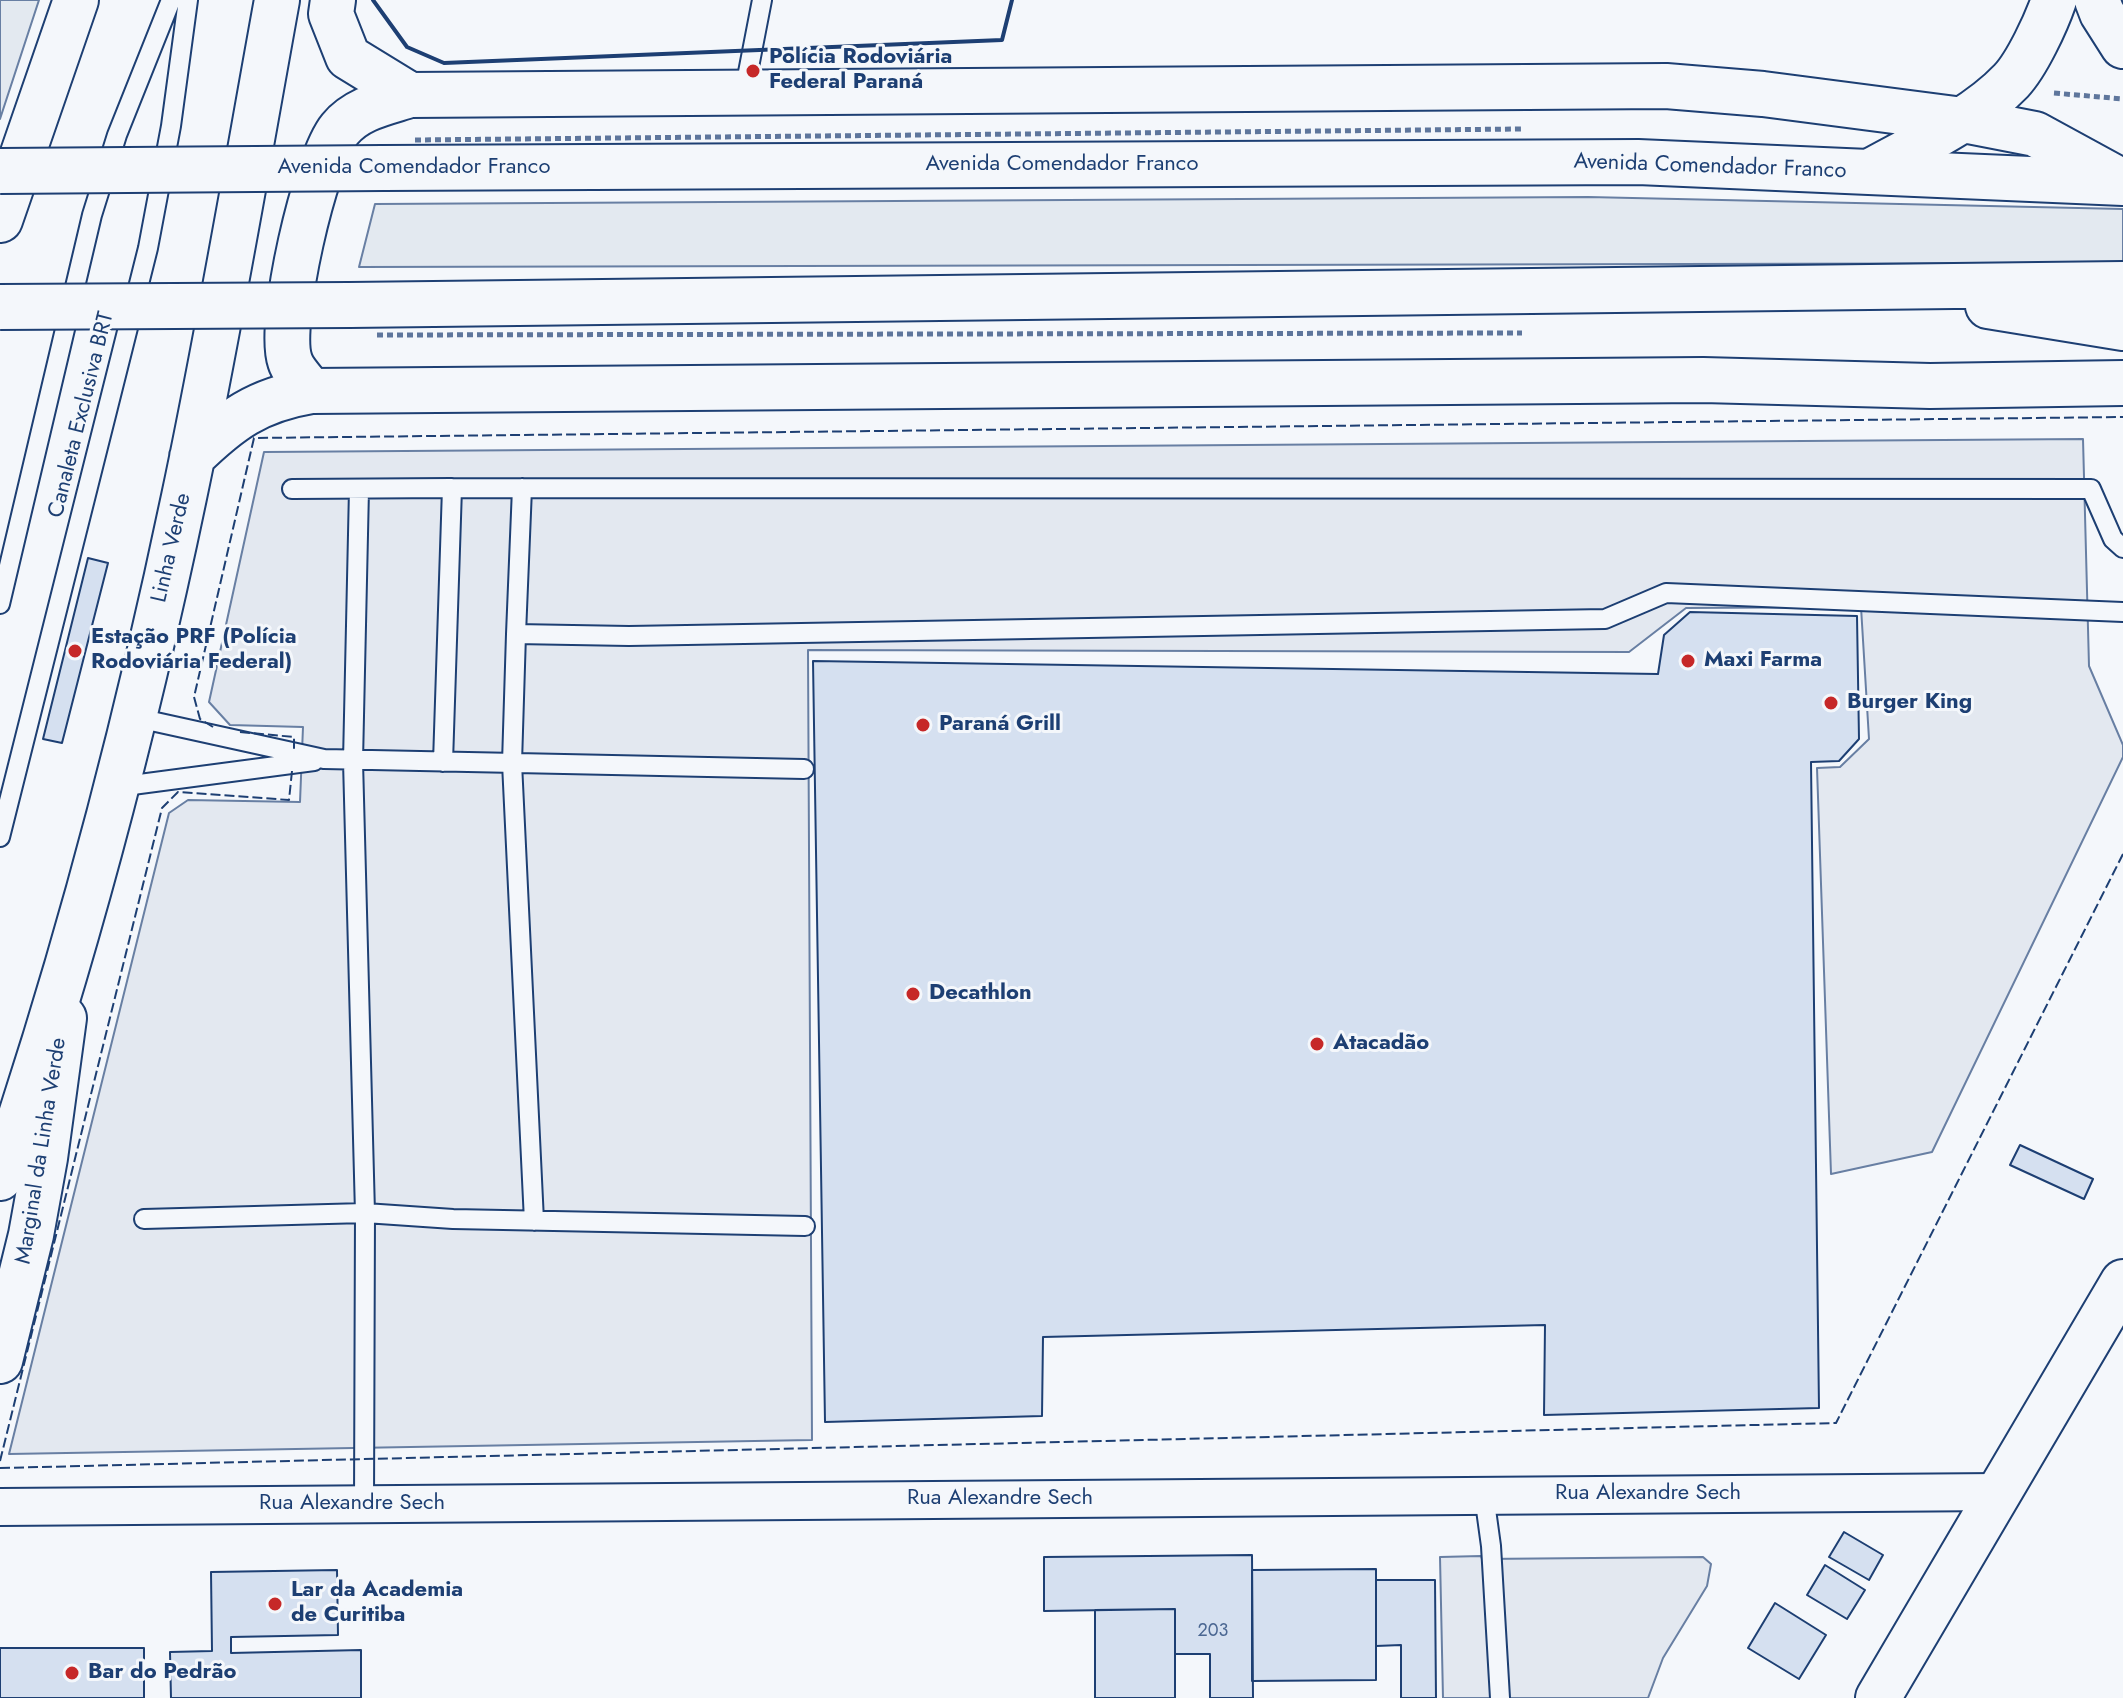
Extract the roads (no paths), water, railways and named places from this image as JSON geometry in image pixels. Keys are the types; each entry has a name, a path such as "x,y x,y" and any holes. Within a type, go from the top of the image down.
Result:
{"main road":[{"path":"0,220 76,0"},
{"name":"Linha Verde","path":"0,1178 74,939 133,717 192,457 277,0"},
{"path":"333,0 331,14 348,57 410,95"},
{"path":"1871,171 1963,120 2012,81 2046,22 2054,0"},
{"path":"2097,0 2123,46"},
{"name":"Avenida Comendador Franco","path":"410,95 1666,86 1763,94 1963,120 2035,134 2123,182"},
{"path":"311,391 290,362 288,344 293,284 316,181 338,131 348,120 364,110 410,95"},
{"name":"Avenida Comendador Franco","path":"0,171 397,154 1638,162 2123,182"},
{"path":"0,307 357,320 2123,284"},
{"path":"1867,287 2123,328"},
{"path":"192,457 236,418 256,406 284,395 311,391 1703,380 1930,386 2123,383"},
{"name":"Marginal da Linha Verde","path":"0,1361 31,1235 45,1158 74,939"},
{"path":"1878,1698 2123,1282"}],"street":[{"name":"Rua Alexandre Sech","path":"0,1507 1999,1492"}],"lane":[{"name":"Canaleta Exclusiva BRT","path":"0,604 92,215 117,135 171,0"},
{"name":"Canaleta Exclusiva BRT","path":"0,837 148,248 171,126 188,0"},
{"path":"744,93 762,0"},
{"path":"443,762 452,488"},
{"path":"522,488 512,763 534,1221"},
{"path":"292,489 2091,489 2113,539 2123,548"},
{"path":"359,489 353,761 365,1213 364,1504"},
{"path":"516,634 629,636 1605,619 1666,593 2123,612"},
{"path":"133,717 324,759 804,769"},
{"path":"115,787 285,767 324,759"},
{"path":"144,1219 365,1213 453,1219 805,1226"},
{"path":"1484,1495 1491,1546 1500,1698"}],"place":[{"name":"Polícia Rodoviária Federal Paraná","path":"753,71"},
{"name":"Estação PRF (Polícia Rodoviária Federal)","path":"75,651"},
{"name":"Maxi Farma","path":"1688,661"},
{"name":"Burger King","path":"1831,703"},
{"name":"Paraná Grill","path":"923,725"},
{"name":"Decathlon","path":"913,994"},
{"name":"Atacadão","path":"1317,1044"},
{"name":"Lar da Academia de Curitiba","path":"275,1604"},
{"name":"Bar do Pedrão","path":"72,1673"}]}
